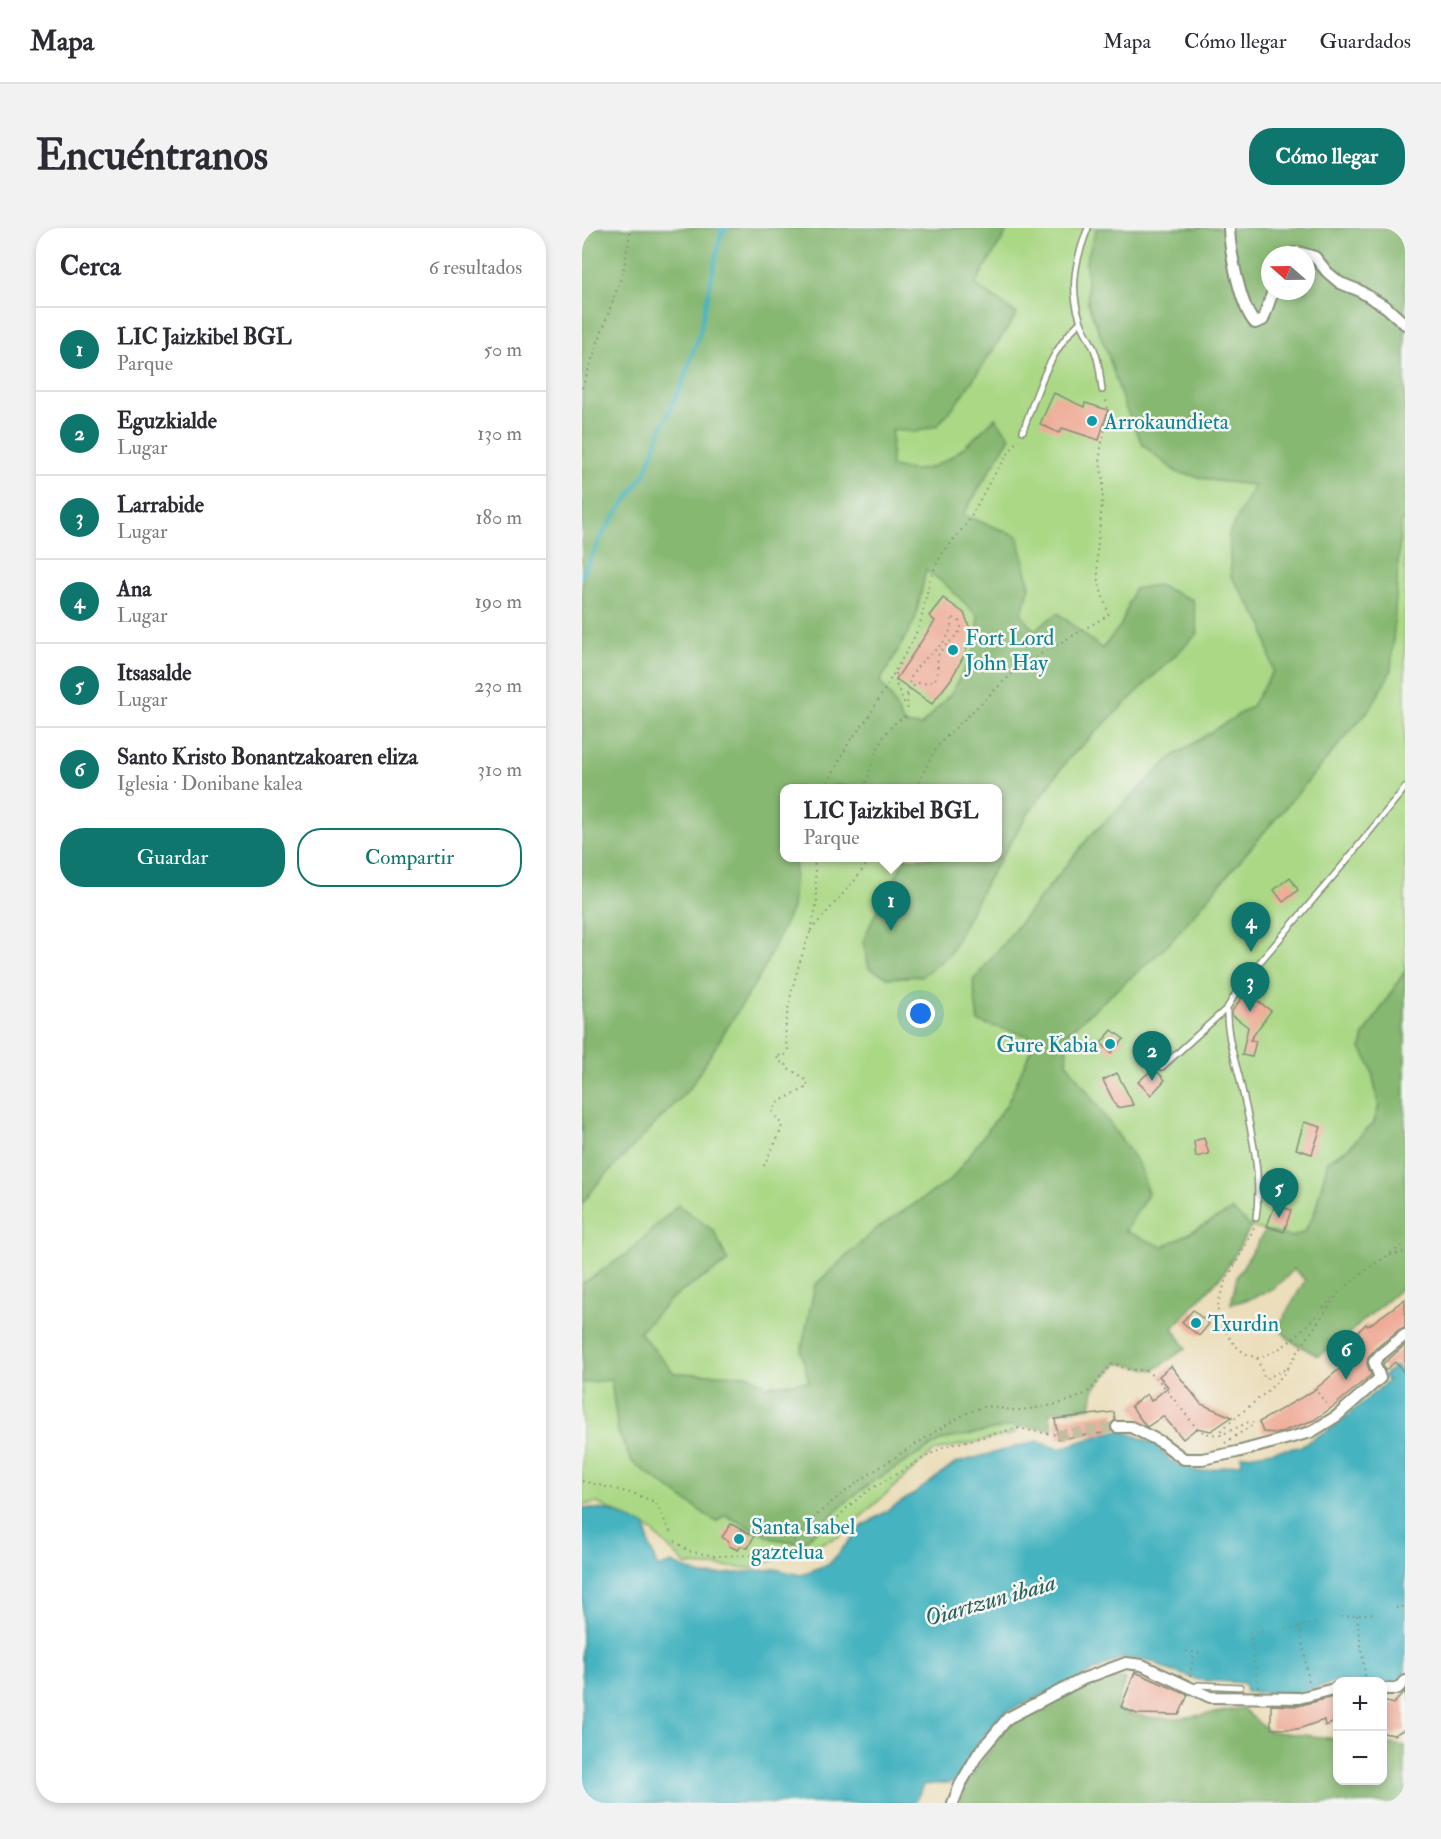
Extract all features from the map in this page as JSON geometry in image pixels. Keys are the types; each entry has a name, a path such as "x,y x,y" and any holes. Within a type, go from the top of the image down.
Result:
{"street":[{"path":"1229,228 1230,245 1239,284 1247,310 1255,323 1263,320 1270,300"},
{"path":"1315,257 1340,283 1358,290 1386,307 1405,324"},
{"path":"1117,1427 1131,1427 1161,1442 1184,1459 1202,1459 1237,1452 1311,1432 1337,1416 1380,1378 1374,1362 1405,1335"},
{"path":"953,1803 960,1785 978,1754 1008,1718 1083,1679 1126,1663 1142,1665 1210,1697 1299,1698 1333,1689"},
{"path":"1387,1689 1397,1689 1405,1681"}],"lane":[{"path":"1088,228 1079,252 1074,290 1080,322 1094,348 1101,369 1102,390"},
{"path":"1023,431 1049,364 1058,347 1080,322"},
{"path":"1162,1067 1227,1008 1242,983 1405,788"},
{"path":"1227,1008 1226,1026 1244,1100 1259,1182 1256,1218"},
{"path":"1192,1689 1198,1685 1240,1688"}],"path":[{"path":"582,388 623,272 631,228"},
{"path":"918,784 940,743 1004,681 1025,663 1109,613 1097,575 1096,553 1103,489 1100,458 1109,409 1102,390"},
{"path":"828,784 849,742 868,718 897,670 920,624 930,579 941,555 968,522 990,481 1023,431"},
{"path":"866,784 884,736 894,722 905,717 908,711 907,695 908,685 917,667 946,640 951,632 951,617 957,619 961,624 961,630 945,645 938,657 936,676 927,684 914,685 907,695"},
{"path":"897,670 896,684 908,711"},
{"path":"764,1166 780,1136 782,1125 772,1111 780,1101 808,1087 808,1083 801,1076 788,1069 786,1064 780,1062 776,1056 785,1055 788,1049 785,1031 794,985 817,902 814,862"},
{"path":"811,930 868,862"},
{"path":"1256,1218 1250,1240 1219,1301 1218,1317 1238,1349 1257,1358 1270,1355 1286,1345 1339,1292 1405,1244"},
{"path":"1388,1256 1405,1252"},
{"path":"1221,1435 1219,1433 1235,1417 1279,1381 1339,1292"},
{"path":"1257,1358 1265,1379 1288,1368"},
{"path":"788,1552 793,1540 830,1503 875,1470 949,1423 984,1406 1014,1410 1053,1405 1079,1396 1087,1393 1106,1368 1114,1363 1125,1369 1146,1371 1158,1379 1198,1430 1221,1435 1251,1421 1254,1424 1225,1442 1226,1446 1236,1442"},
{"path":"1314,1388 1337,1416"},
{"path":"675,1541 688,1551 715,1556 799,1551 812,1544 849,1506 869,1490 943,1447 1017,1428 1057,1435"},
{"path":"582,1481 635,1494 655,1502 672,1535"},
{"path":"1396,1608 1405,1606"},
{"path":"1341,1617 1374,1613"},
{"path":"1357,1615 1365,1677"},
{"path":"1285,1629 1318,1623"},
{"path":"1300,1626 1310,1689"},
{"path":"1259,1692 1250,1633 1265,1631"},
{"path":"1186,1651 1203,1654"},
{"path":"1190,1677 1194,1653"}],"green space":[{"path":"582,228 1222,228 1261,250 1261,300 1315,300 1315,292 1405,303 1405,971 1364,1035 1362,1048 1371,1067 1379,1106 1374,1122 1347,1149 1328,1161 1314,1215 1304,1232 1292,1238 1251,1227 1232,1210 1222,1263 1141,1368 1094,1356 1013,1434 934,1451 838,1537 752,1568 686,1565 649,1528 597,1503 582,1505"},
{"path":"582,228 1009,228 975,284 1017,314 962,396 938,425 916,432 892,430 891,467 919,470 930,468 960,450 995,418 1010,437 963,515 1018,536 1030,587 1021,614 1034,630 1058,613 1102,649 1121,625 1134,589 1157,585 1193,600 1198,633 1069,758 1028,814 1002,856 1002,784 780,784 780,862 796,862 792,908 762,972 690,1088 598,1183 582,1204","holes":["926,570 946,585 978,616 978,641 953,691 921,726 904,724 891,697 880,682 915,620"]},
{"path":"1097,228 1405,228 1405,521 1401,521 1391,671 1372,706 1167,946 1066,1034 1067,1063 1140,1166 1148,1194 1125,1231 1163,1247 1232,1210 1251,1227 1223,1274 1173,1328 1186,1348 1154,1370 1118,1363 1094,1388 1091,1407 1049,1412 1052,1429 1013,1426 942,1440 872,1482 840,1507 803,1543 773,1539 725,1515 716,1522 632,1462 618,1432 611,1380 582,1383 582,1284 628,1253 678,1205 714,1231 728,1262 672,1298 639,1332 674,1373 750,1375 766,1386 809,1381 801,1352 815,1285 876,1229 951,1180 1007,1104 1036,1038 978,1022 973,981 1090,836 1172,757 1252,706 1273,671 1263,625 1231,576 1229,534 1254,485 1216,481 1176,472 1143,445 1124,405 1088,304 1086,261"},
{"path":"904,862 998,862 949,955 922,976 889,978 869,968 863,942 873,918"},
{"path":"1405,971 1405,1285 1339,1342 1318,1356 1291,1341 1278,1328 1305,1280 1294,1269 1280,1283 1266,1292 1231,1304 1237,1276 1265,1231 1292,1237 1304,1232 1314,1215 1328,1161 1348,1149 1374,1122 1379,1106 1371,1067 1361,1048 1364,1035"},
{"path":"1125,1679 1116,1709 1132,1714 1179,1718 1242,1708 1268,1731 1333,1739 1333,1785 1387,1785 1387,1744 1405,1746 1405,1803 960,1803 964,1787 1010,1722 1095,1680"}],"water":[{"name":"Oiartzun ibaia","path":"1395,1366 1405,1373 1405,1672 1394,1684 1387,1684 1387,1677 1333,1677 1333,1683 1297,1693 1246,1692 1244,1683 1199,1680 1165,1669 1152,1661 1122,1658 1004,1713 976,1746 955,1782 923,1785 915,1803 582,1803 582,1508 608,1510 646,1526 649,1544 658,1568 672,1563 703,1576 775,1569 801,1575 830,1563 862,1526 914,1494 956,1463 1037,1441 1059,1449 1120,1430 1155,1444 1172,1462 1200,1472 1242,1463 1241,1456 1299,1447 1335,1426 1388,1381 1383,1376"}],"building":[{"path":"1054,393 1084,407 1085,403 1108,410 1099,440 1062,428 1059,433 1040,424"},
{"path":"943,598 964,613 971,631 966,652 951,679 932,704 896,679 935,621 929,616"},
{"path":"1290,877 1298,890 1283,902 1274,890"},
{"path":"1246,992 1271,1011 1250,1040 1256,1041 1252,1057 1242,1055 1248,1027 1232,1015 1232,1011"},
{"name":"Gure Kabia","path":"1112,1030 1124,1039 1111,1053 1101,1043"},
{"path":"1154,1068 1165,1080 1151,1095 1138,1082"},
{"path":"1117,1073 1133,1105 1117,1108 1103,1080"},
{"path":"1304,1122 1321,1127 1312,1154 1296,1149"},
{"path":"1204,1138 1209,1154 1196,1157 1194,1141"},
{"path":"1275,1205 1291,1210 1284,1232 1267,1226"},
{"path":"1405,1299 1405,1328 1400,1329 1368,1357 1367,1364 1371,1375 1314,1420 1278,1433 1263,1432 1259,1422 1313,1391 1354,1357 1343,1346 1366,1324 1368,1326"},
{"name":"Txurdin","path":"1193,1310 1209,1324 1199,1336 1182,1322"},
{"path":"1405,1345 1405,1373 1395,1362 1385,1371 1383,1364"},
{"path":"1171,1366 1201,1404 1232,1417 1211,1431 1197,1428 1183,1439 1163,1416 1147,1427 1131,1406 1147,1394 1151,1401 1168,1387 1159,1376"},
{"path":"1114,1412 1115,1420 1110,1426 1111,1432 1058,1439 1055,1419"},
{"name":"Santa Isabel gaztelua","path":"731,1524 754,1536 748,1548 741,1546 738,1550 729,1546 729,1542 722,1537"},
{"path":"1135,1672 1188,1695 1179,1715 1137,1714 1121,1707"},
{"path":"1405,1692 1405,1729 1394,1735 1387,1734 1387,1702 1393,1704"},
{"path":"1333,1697 1333,1723 1325,1726 1324,1720 1298,1729 1271,1729 1271,1705 1298,1706"}],"waterway":[{"path":"582,576 605,530 645,474 663,424 681,387 700,332 721,234 720,228"},
{"path":"721,234 729,228"}],"tunnel":[{"path":"1057,1435 1117,1427"}],"place":[{"name":"Arrokaundieta","path":"1092,421"},
{"name":"Fort Lord John Hay","path":"953,650"},
{"name":"LIC Jaizkibel BGL","path":"891,931"},
{"name":"Ana","path":"1251,952"},
{"name":"Larrabide","path":"1250,1012"},
{"name":"Gure Kabia","path":"1110,1044"},
{"name":"Eguzkialde","path":"1152,1081"},
{"name":"Itsasalde","path":"1279,1218"},
{"name":"Txurdin","path":"1196,1323"},
{"name":"Santo Kristo Bonantzakoaren eliza","path":"1346,1380"},
{"name":"Santa Isabel gaztelua","path":"739,1539"}]}
